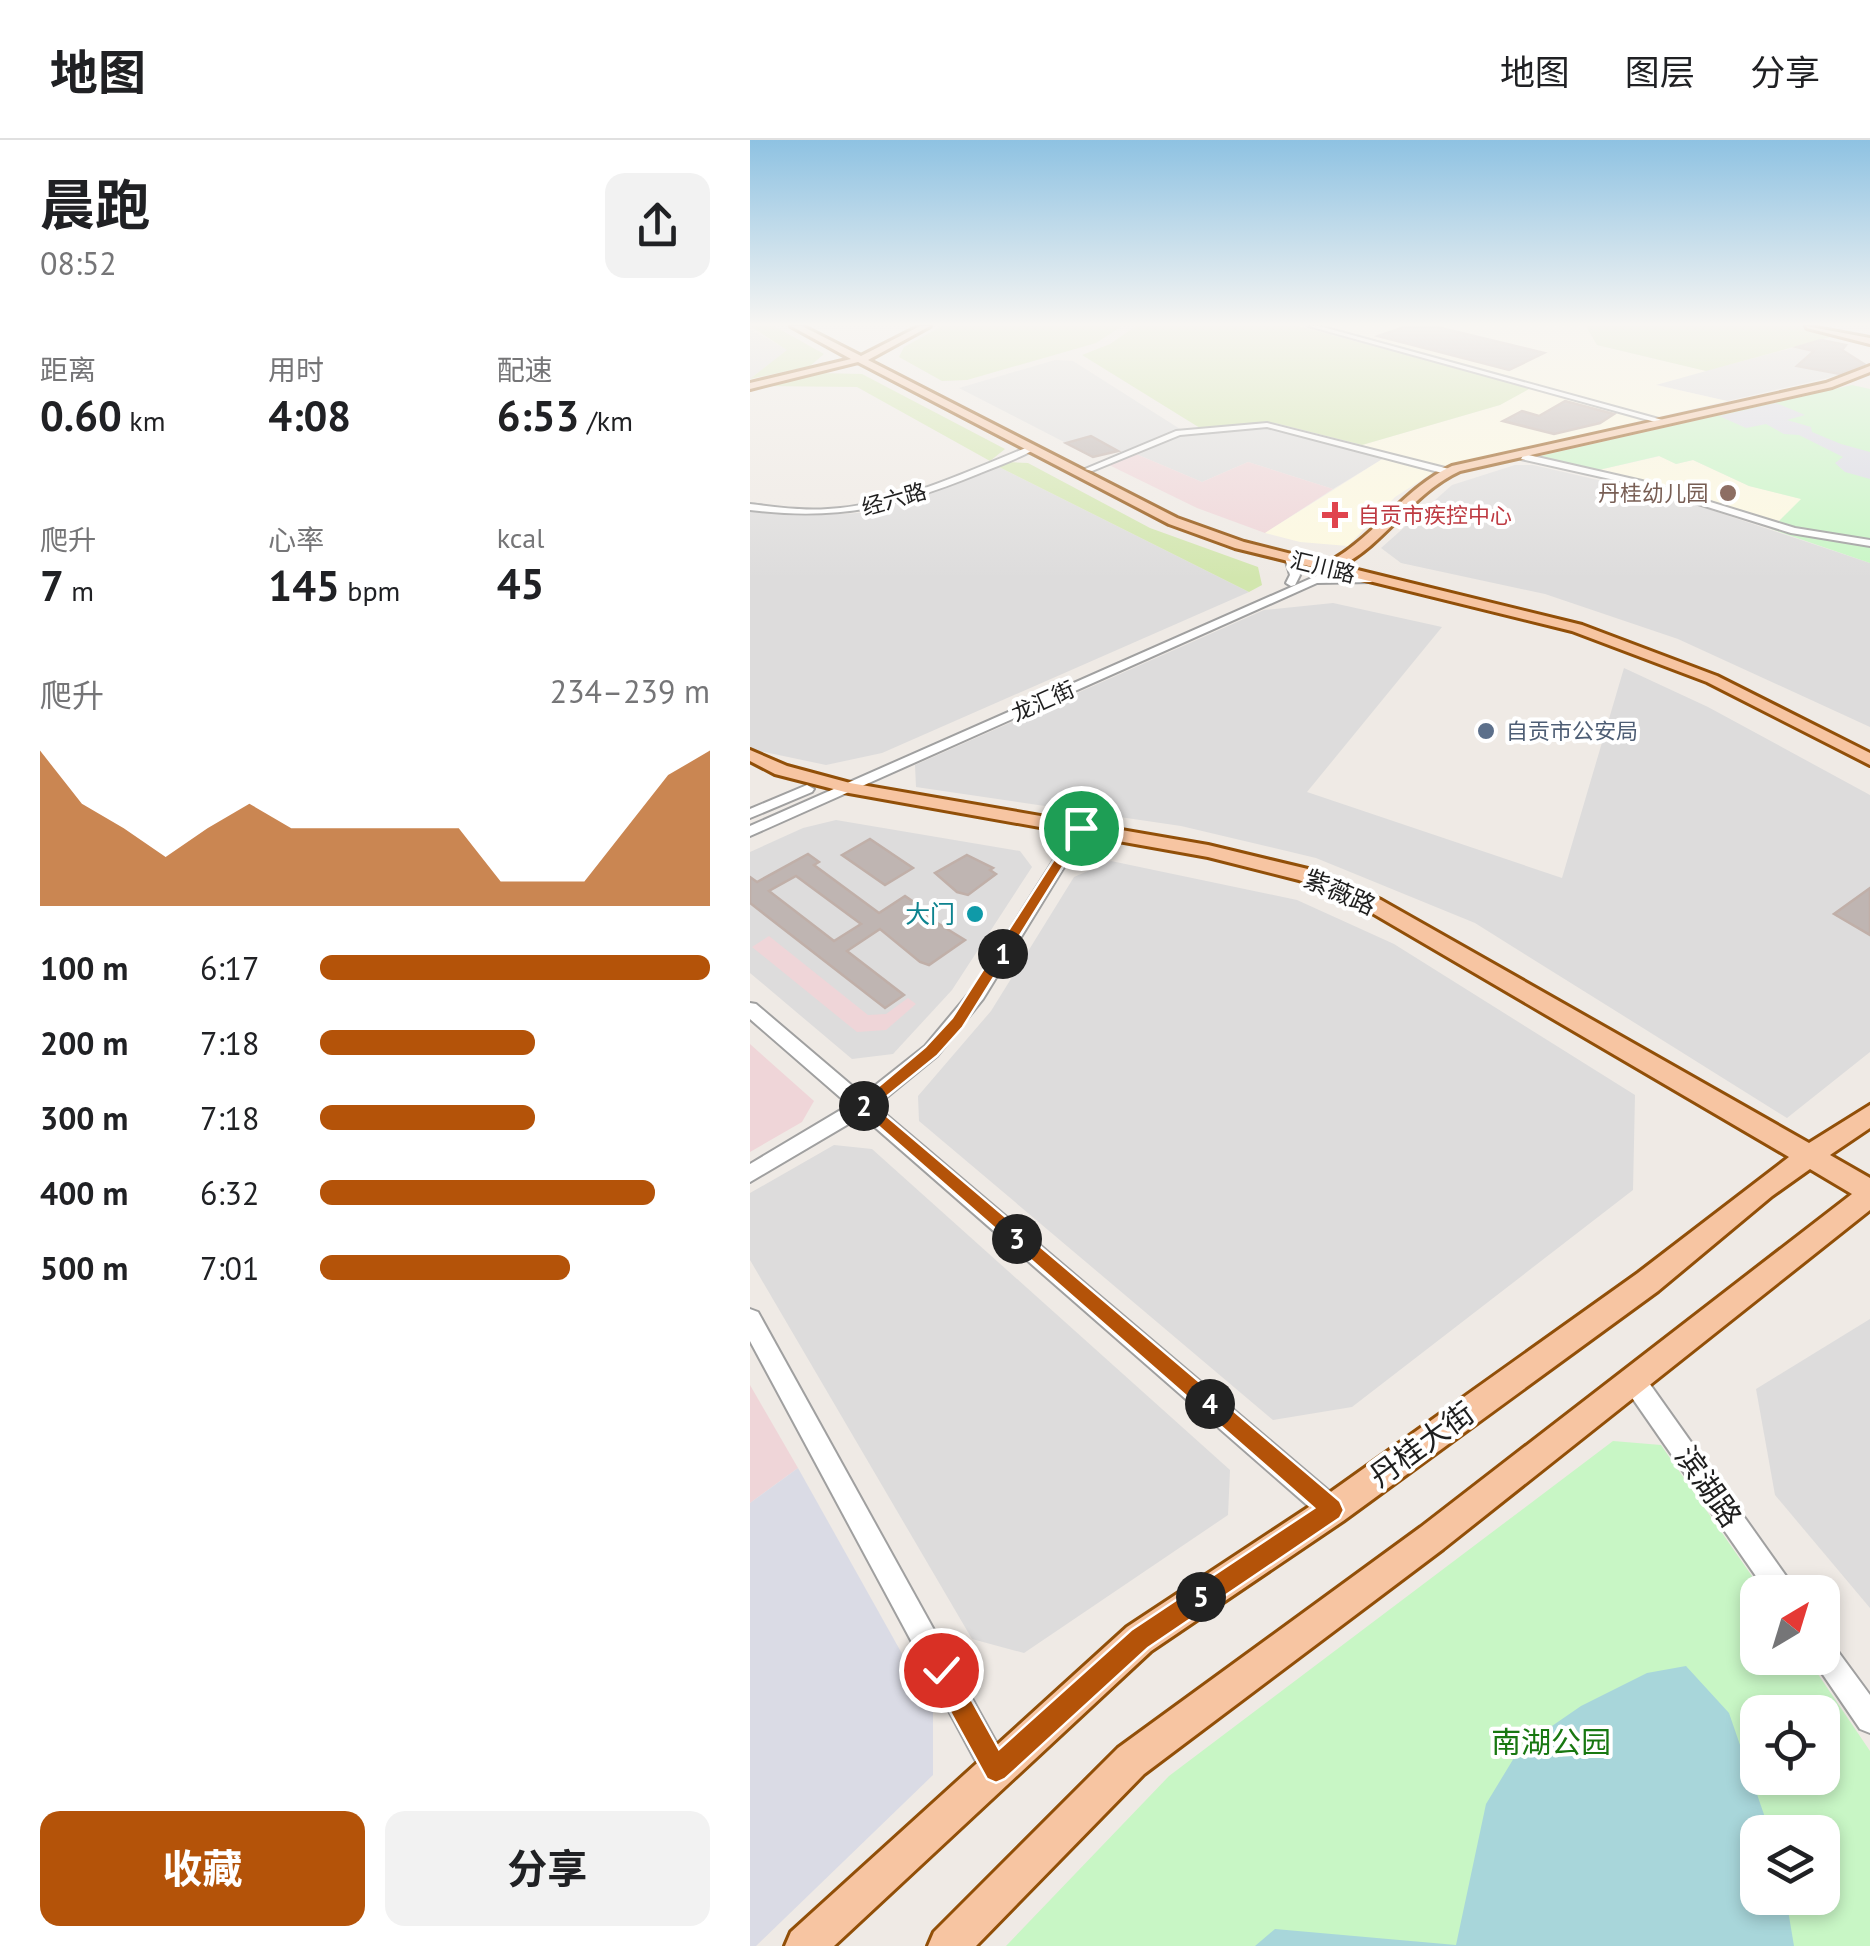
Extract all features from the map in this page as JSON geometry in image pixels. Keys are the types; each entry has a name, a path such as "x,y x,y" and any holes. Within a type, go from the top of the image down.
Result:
{"main road":[{"name":"汇川路","path":"962,410 1173,521 1371,579 1576,628 1712,678 1870,760"},
{"name":"汇川路","path":"973,410 1185,516 1296,556"},
{"path":"1296,556 1366,544 1412,493 1446,472 1710,410"},
{"path":"1338,567 1431,486 1463,470 1736,410"},
{"path":"1366,544 1370,563 1390,574"},
{"name":"汇川路","path":"1338,567 1390,574 1588,621 1720,670 1870,746"},
{"name":"紫薇路","path":"750,756 831,791"},
{"name":"紫薇路","path":"750,770 831,791 1079,832 1300,884 1350,906 1868,1197"},
{"name":"丹桂大街","path":"806,1946 1139,1639 1332,1510 1648,1282 1803,1159 1870,1115"},
{"path":"948,1946 1131,1761 1432,1538 1868,1197"}],"street":[{"path":"1622,410 1662,421"},
{"path":"1089,469 1178,433 1267,425 1446,472"},
{"name":"经六路","path":"750,507 789,511 868,509 898,502 1031,449"},
{"path":"1524,457 1638,484 1794,531 1870,543"},
{"path":"1296,556 1296,585 1371,579"},
{"name":"龙汇街","path":"831,791 1338,567"},
{"path":"750,818 831,791"},
{"path":"750,834 831,791"},
{"path":"750,1174 863,1106 931,1051 958,1022 1079,832"},
{"path":"750,1009 1332,1510"},
{"path":"750,1319 996,1770"},
{"name":"滨湖路","path":"1634,1381 1770,1575"},
{"path":"1839,1675 1870,1719"}],"shaded area":[{"path":"1002,410 1151,410 1180,429 1121,452 1091,437 1066,443"},
{"path":"1482,410 1687,410 1442,467 1362,445"},
{"path":"1744,410 1794,410 1805,415 1787,420 1870,452 1870,479 1845,472 1835,463 1843,457 1799,435 1784,434 1766,424 1746,428 1719,416"},
{"path":"1272,428 1384,458 1333,489 1248,462 1202,482 1136,454 1179,436"},
{"path":"1136,454 1202,482 1248,462 1333,489 1265,533 1197,508 1109,465"},
{"name":"丹桂幼儿园","path":"1660,456 1676,464 1693,460 1749,486 1802,499 1777,523 1641,482 1590,472"},
{"name":"自贡市疾控中心","path":"1384,458 1434,472 1395,497 1348,546 1300,542 1265,533"},
{"path":"1515,465 1533,465 1672,497 1870,563 1870,727 1678,639 1545,594 1401,563 1381,548 1452,485"},
{"path":"997,466 1249,592 882,753 826,765 750,749 750,510 846,514 879,511"},
{"path":"1333,603 1442,627 1307,792 1562,878 1624,668 1708,707 1870,795 1870,888 1835,913 1870,935 1870,1052 1787,1118 1475,923 1316,858 1181,826 916,787 915,765 1264,610"},
{"path":"836,820 1020,851 1032,867 952,990 893,1054 852,1059 750,973 750,852 803,828"},
{"path":"1111,861 1297,900 1394,944 1635,1095 1633,1190 1352,1407 1273,1420 919,1121 918,1096 991,1011 1074,877"},
{"path":"769,936 868,1015 886,1014 908,998 916,1004 886,1030 857,1032 752,947"},
{"path":"750,1044 814,1101 802,1122 750,1152"},
{"path":"834,1145 872,1149 1230,1470 1228,1515 1024,1653 972,1639 750,1260 750,1193"},
{"path":"1870,1319 1870,1608 1775,1495 1756,1389"},
{"path":"750,1385 798,1468 750,1503"},
{"path":"798,1468 933,1709 933,1775 756,1946 750,1946 750,1503"}],"green space":[{"path":"899,410 931,410 1005,449 990,461"},
{"path":"1171,410 1482,410 1362,445 1275,423 1200,428"},
{"path":"1741,410 1870,410 1870,563 1771,529 1801,499 1749,486 1693,460 1676,464 1659,456 1590,472 1542,460 1540,456"},
{"path":"1007,462 1028,463 1150,528 1258,567 1262,585 1249,592 997,466"},
{"name":"南湖公园","path":"1613,1441 1661,1445 1751,1575 1740,1575 1740,1675 1819,1675 1832,1695 1740,1695 1740,1795 1840,1795 1840,1707 1870,1751 1870,1946 1006,1946 1169,1776"}],"water":[{"path":"1686,1666 1729,1713 1740,1745 1740,1795 1757,1795 1764,1815 1740,1815 1740,1915 1789,1915 1794,1946 1255,1946 1275,1929 1456,1945 1486,1804 1520,1748 1581,1706 1647,1673"}],"building":[{"path":"1549,410 1614,414 1600,423 1554,434 1503,421 1522,411 1539,416"},
{"path":"1091,436 1118,451 1093,457 1066,443"},
{"path":"870,839 913,868 885,885 842,855"},
{"path":"808,854 819,862 814,865 879,913 905,896 918,905 913,908 965,940 929,965 880,929 847,951 904,995 885,1008 750,903 750,877 757,882","holes":["796,876 861,924 834,941 769,891"]},
{"path":"967,855 993,868 990,870 996,874 968,895 957,892 935,873"},
{"path":"1870,888 1870,935 1834,914"}],"place":[{"name":"丹桂幼儿园","path":"1728,493"},
{"name":"自贡市疾控中心","path":"1335,515"},
{"name":"自贡市公安局","path":"1486,731"},
{"name":"大门","path":"975,914"}],"route":[{"path":"941,1670 996,1770 1139,1639 1332,1510 863,1106 895,1083 958,1022 1081,828"}]}
